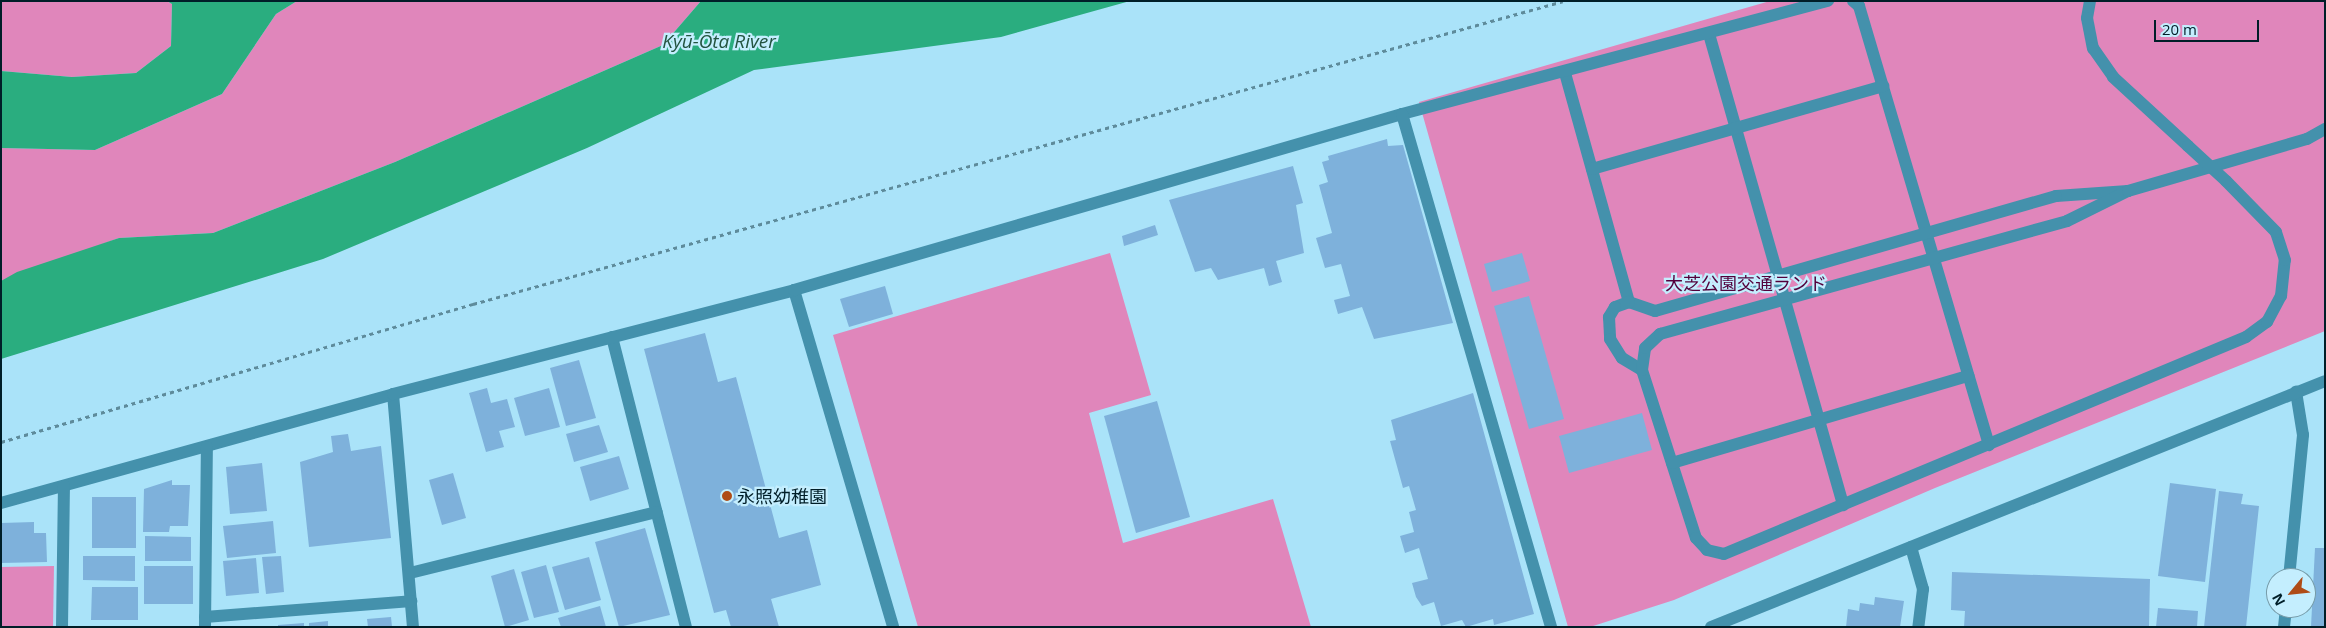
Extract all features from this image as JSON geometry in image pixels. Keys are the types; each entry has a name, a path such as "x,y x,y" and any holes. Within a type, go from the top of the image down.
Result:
{"street":[{"path":"1,503 393,394 794,290 1402,114 1566,73 1828,1"},
{"path":"1853,1 1859,6 1989,445"},
{"path":"2090,1 2087,18 2093,48 2113,77 2188,146 2226,181 2254,204 2276,232 2285,260 2282,296 2267,322 2246,338 1724,554 1707,550 1696,538 1642,370 1645,348 1660,334 1784,298 2067,221 2128,191 2307,139 2325,129"},
{"path":"1709,34 1843,505"},
{"path":"1566,73 1628,302"},
{"path":"1592,169 1883,86"},
{"path":"1402,114 1551,627"},
{"path":"1642,370 1622,358 1610,339 1608,317 1614,307 1628,302 1655,311 2056,196 2128,191"},
{"path":"794,290 892,627"},
{"path":"612,337 686,627"},
{"path":"1672,463 1968,376"},
{"path":"1711,627 2325,381"},
{"path":"2290,568 2303,435 2296,392"},
{"path":"393,394 410,573 413,627"},
{"path":"207,447 205,622 411,601"},
{"path":"62,627 64,486"},
{"path":"410,573 657,512"},
{"path":"1912,546 1923,589 1918,627"}],"path":[{"path":"1,442 472,304 1563,1"}],"green space":[{"path":"1,1 167,1 172,4 171,46 136,73 72,77 1,71"},
{"path":"297,1 701,1 663,45 395,162 213,233 119,238 1,281 1,148 95,150 222,94 276,14"},
{"name":"大芝公園交通ランド","path":"1770,1 2325,1 2325,331 1935,488 1674,600 1590,627 1568,627 1419,102"},
{"path":"1110,253 1151,395 1089,413 1123,543 1273,499 1311,627 918,627 833,335"},
{"path":"54,566 53,627 1,627 1,567"}],"water":[{"path":"167,1 297,1 276,14 222,94 95,150 1,148 1,71 72,77 136,73 171,46 172,4"},
{"name":"Kyū-Ōta River","path":"701,1 1130,1 1001,37 754,70 587,148 323,259 1,359 1,281 17,272 119,238 213,233 395,162 663,45"}],"building":[{"path":"1387,139 1388,146 1403,145 1453,323 1374,339 1362,307 1338,314 1334,300 1350,296 1341,264 1325,268 1316,238 1332,233 1319,185 1328,182 1322,162 1329,160 1328,156"},
{"path":"1293,166 1303,203 1296,205 1304,253 1276,261 1282,282 1269,286 1264,268 1218,280 1211,268 1195,272 1169,200"},
{"path":"1155,225 1158,235 1124,246 1122,236"},
{"path":"1522,253 1530,281 1492,292 1484,264"},
{"path":"885,286 893,314 849,327 840,299"},
{"path":"1529,296 1564,419 1529,429 1494,306"},
{"path":"705,333 718,382 736,377 779,538 807,530 821,585 771,599 779,627 731,627 726,610 714,613 644,349"},
{"path":"579,360 596,418 566,426 550,368"},
{"path":"487,388 491,403 507,399 515,427 499,431 504,447 486,452 469,393"},
{"path":"549,388 560,427 525,436 514,398"},
{"path":"1473,393 1534,614 1494,625 1493,619 1466,627 1462,620 1441,626 1434,602 1422,606 1416,597 1412,583 1428,579 1419,548 1405,553 1400,536 1414,532 1409,512 1416,510 1409,486 1403,488 1390,441 1396,440 1391,420"},
{"path":"1157,401 1190,517 1136,533 1104,416"},
{"path":"1642,413 1652,450 1569,473 1559,436"},
{"path":"599,425 608,452 574,462 566,434"},
{"path":"348,434 351,451 381,446 391,538 309,547 300,462 333,452 331,436"},
{"path":"619,456 629,489 590,501 580,467"},
{"path":"262,463 267,511 230,514 226,467"},
{"path":"453,473 466,518 442,525 429,480"},
{"path":"172,480 172,485 190,485 188,526 170,526 169,532 143,532 144,489"},
{"path":"2170,483 2216,489 2205,582 2158,576"},
{"path":"2219,491 2243,494 2241,504 2259,506 2246,627 2204,627"},
{"path":"92,497 136,497 136,548 92,548"},
{"path":"273,521 276,553 227,558 223,526"},
{"path":"34,522 34,533 46,533 47,562 1,563 1,523"},
{"path":"645,528 670,615 619,627 595,542"},
{"path":"145,536 191,537 191,561 145,561"},
{"path":"2315,548 2325,548 2325,627 2311,627 2311,618 2316,618 2316,568 2314,568"},
{"path":"83,556 135,556 135,581 83,580"},
{"path":"281,556 284,592 266,594 262,557"},
{"path":"589,557 601,600 565,610 552,567"},
{"path":"256,558 259,593 226,596 223,561"},
{"path":"546,565 559,612 534,618 521,572"},
{"path":"144,566 193,566 193,604 144,604"},
{"path":"514,569 529,620 505,627 491,576"},
{"path":"1952,572 2150,579 2149,627 1964,627 1965,611 1951,610"},
{"path":"92,587 138,587 138,620 91,620"},
{"path":"1875,597 1904,601 1900,627 1846,627 1848,609 1859,611 1860,603 1874,605"},
{"path":"600,606 606,627 561,627 558,618"},
{"path":"2158,608 2198,611 2197,627 2156,627"},
{"path":"391,617 392,627 368,627 367,619"},
{"path":"328,621 328,627 309,627 309,623"},
{"path":"304,623 304,627 278,627 278,625"}],"place":[{"name":"永照幼稚園","path":"727,496"}]}
